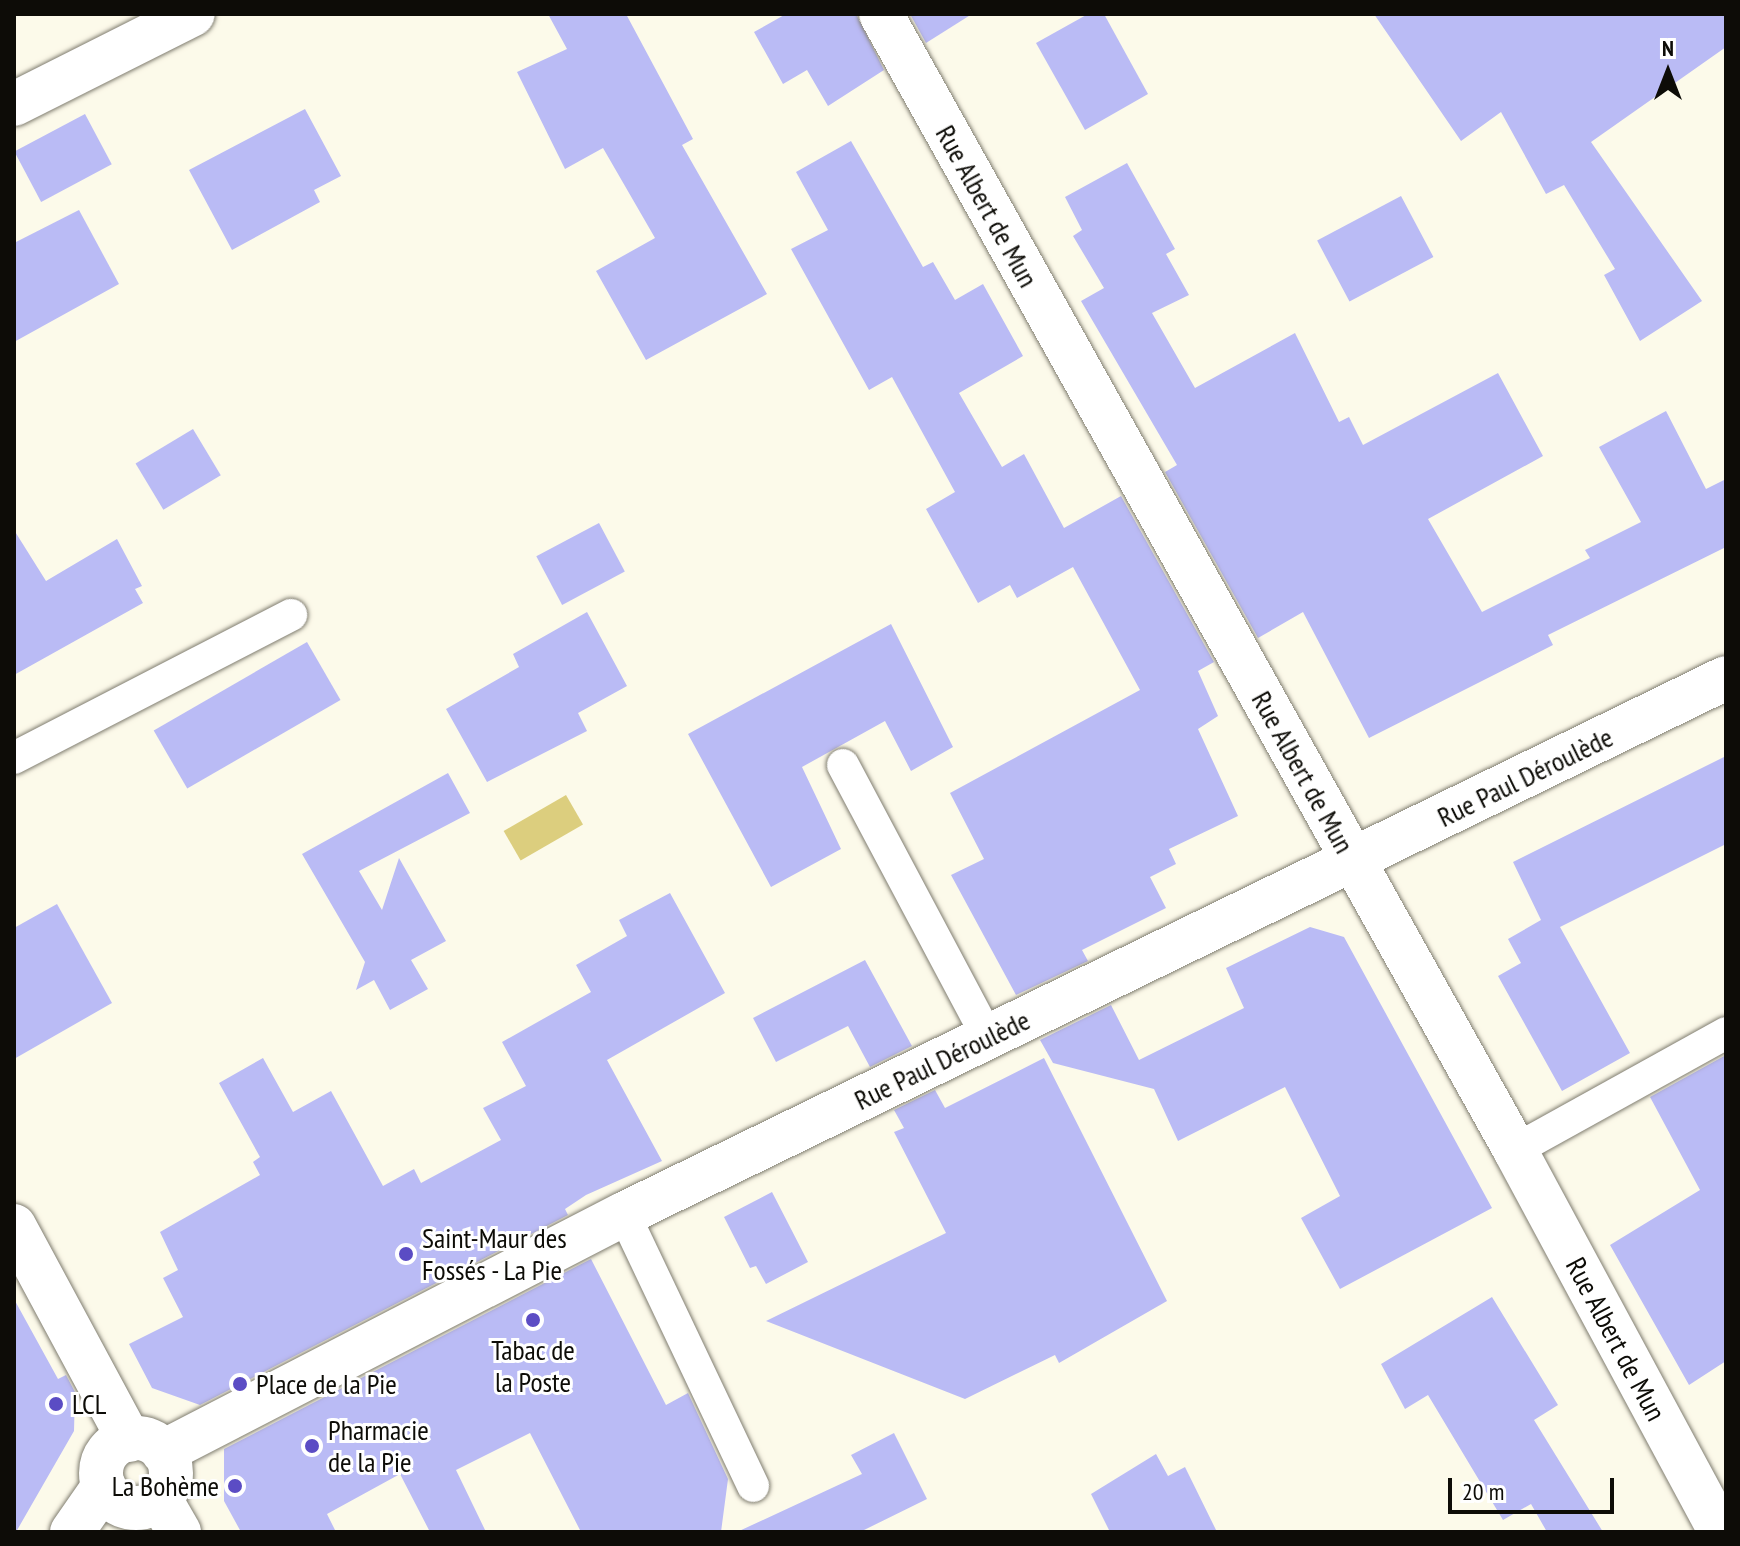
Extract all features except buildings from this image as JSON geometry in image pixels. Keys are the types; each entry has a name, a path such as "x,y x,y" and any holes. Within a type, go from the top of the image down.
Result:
{"street":[{"path":"14,104 193,14"},
{"name":"Rue Albert de Mun","path":"881,14 1515,1150 1721,1532"},
{"name":"Rue Paul Déroulède","path":"146,1446 1353,863 1726,678"},
{"path":"14,1226 146,1446 171,1481 170,1515 128,1508 104,1486"},
{"path":"72,1532 104,1486 106,1456 146,1446"}],"lane":[{"path":"14,758 291,615"},
{"path":"843,765 988,1038"},
{"path":"1515,1150 1726,1033"},
{"path":"624,1214 753,1486"}],"shaded area":[{"path":"566,795 583,824 521,860 504,831"}],"place":[{"name":"Saint-Maur des Fossés - La Pie","path":"406,1254"},
{"name":"Tabac de la Poste","path":"533,1320"},
{"name":"Place de la Pie","path":"240,1384"},
{"name":"LCL","path":"56,1404"},
{"name":"Pharmacie de la Pie","path":"312,1446"},
{"name":"La Bohème","path":"235,1486"}]}
